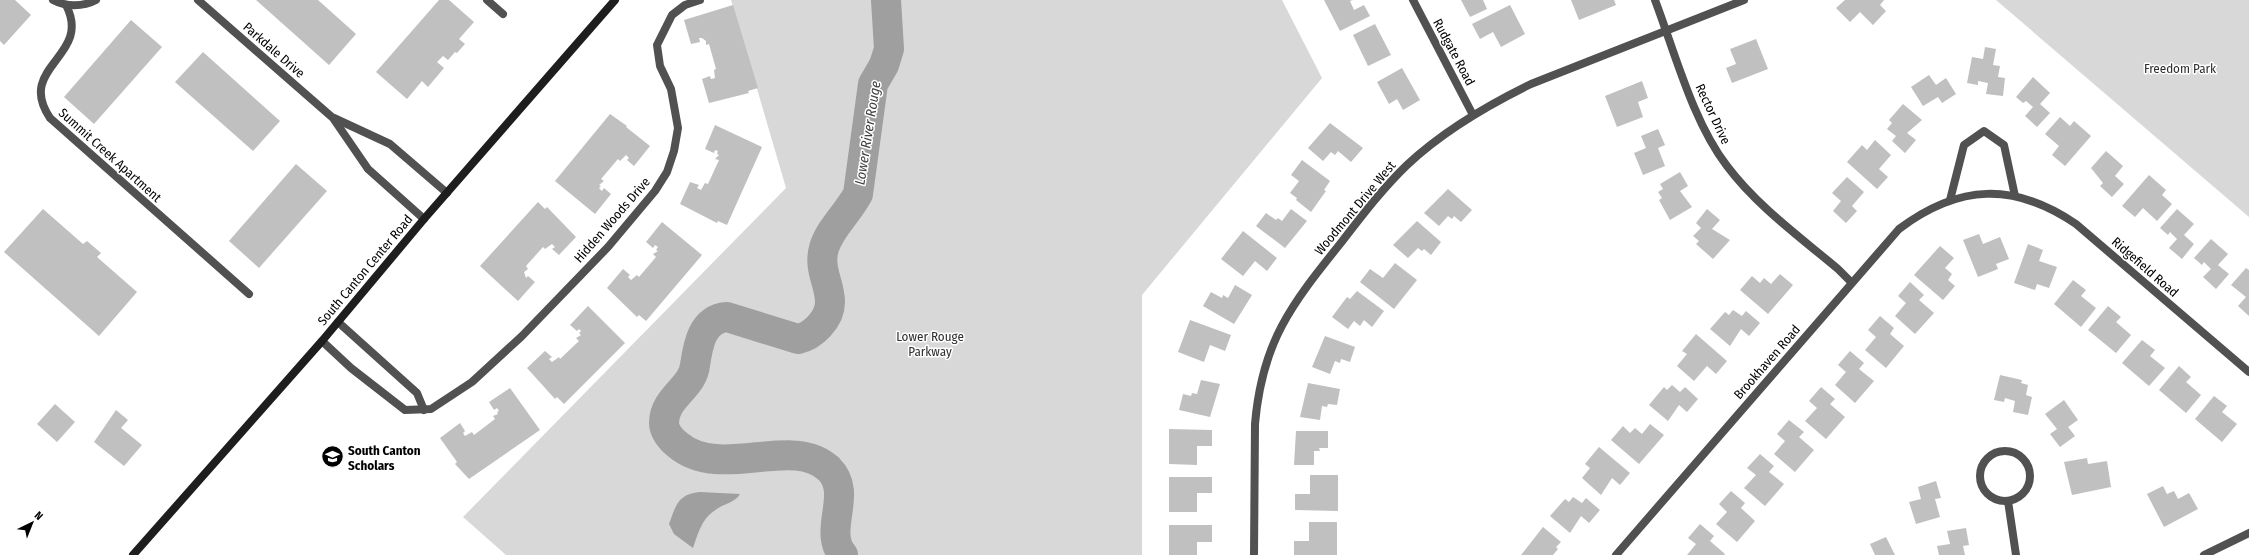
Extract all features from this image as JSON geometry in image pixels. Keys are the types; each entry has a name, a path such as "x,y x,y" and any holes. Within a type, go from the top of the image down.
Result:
{"main road":[{"name":"South Canton Center Road","path":"133,555 322,341 424,219 615,0"}],"street":[{"path":"53,0 66,5 79,5 96,0"},
{"name":"Parkdale Drive","path":"198,0 333,118 368,169 424,219"},
{"path":"487,0 503,14"},
{"name":"Hidden Woods Drive","path":"322,341 351,368 405,410 431,410 472,382 522,336 608,247 655,192 667,172 672,158 678,128 671,89 660,66 656,45 672,16 685,5 700,0"},
{"name":"Rudgate Road","path":"1413,0 1473,115"},
{"name":"Rector Drive","path":"1655,0 1702,124 1715,149 1750,193 1797,235 1838,268 1851,282"},
{"name":"Woodmont Drive West","path":"1254,555 1257,403 1266,362 1286,316 1301,293 1383,190 1425,149 1473,115 1530,84 1744,0"},
{"name":"Summit Creek Apartment","path":"66,5 71,15 73,28 70,40 44,78 40,88 44,109 50,118 249,294"},
{"name":"Parkdale Drive","path":"333,118 390,144 447,193"},
{"path":"1950,200 1964,145 1984,131 2004,145 2015,196"},
{"name":"Ridgefield Road","path":"1978,195 1989,193 2015,196 2038,202 2076,224 2249,372"},
{"name":"Brookhaven Road","path":"1616,555 1851,282 1899,229 1920,213 1950,200 1978,195"},
{"path":"338,322 417,393 424,410"},
{"path":"2002,450 2012,451 2021,456 2027,463 2030,473 2029,483 2025,492 2008,502 1989,496 1982,488 1979,478 1980,468 1985,460 1992,453 2002,450"},
{"path":"2008,502 2016,555"},
{"path":"2204,555 2249,532"}],"green space":[{"name":"Lower Rouge Parkway","path":"731,0 1282,0 1322,78 1142,295 1142,555 506,555 463,517 786,188"},
{"name":"Freedom Park","path":"1996,0 2249,0 2249,217"}],"shaded area":[{"path":"693,493 740,494 735,499 717,509 706,519 700,528 693,548 674,534 669,524 676,506 682,498"}],"building":[{"path":"0,0 15,0 31,15 4,45 0,41"},
{"path":"256,0 318,0 356,34 329,65"},
{"path":"439,0 449,0 474,22 459,39 465,44 457,53 455,52 448,60 443,56 437,62 444,68 428,87 422,81 407,99 376,72"},
{"path":"1324,0 1353,0 1350,1 1354,10 1364,5 1370,16 1340,31"},
{"path":"1461,0 1483,0 1487,9 1470,17"},
{"path":"1571,0 1614,0 1616,5 1579,20"},
{"path":"1845,0 1884,0 1880,5 1886,11 1873,25 1860,12 1850,22 1836,8"},
{"path":"733,5 758,88 748,91 749,93 709,103 702,79 710,76 711,79 715,78 714,70 716,69 709,44 706,45 706,41 699,38 700,42 691,44 684,20"},
{"path":"1510,5 1525,34 1501,47 1493,32 1480,39 1472,24"},
{"path":"131,20 162,47 94,124 64,97"},
{"path":"1375,24 1391,55 1368,66 1353,35"},
{"path":"1756,39 1768,69 1732,83 1726,68 1736,64 1730,49"},
{"path":"1985,47 1996,49 1993,65 2000,66 1998,77 2005,78 2003,96 1986,94 1988,83 1978,81 1978,85 1967,83 1972,57 1983,59"},
{"path":"203,52 280,121 253,151 175,82"},
{"path":"1402,68 1420,100 1403,110 1397,99 1389,104 1377,82"},
{"path":"1929,75 1936,85 1946,78 1956,94 1942,103 1938,97 1923,106 1911,87"},
{"path":"2033,77 2050,93 2040,104 2050,113 2037,127 2025,116 2033,107 2026,101 2023,103 2016,97"},
{"path":"1642,81 1648,98 1638,102 1643,117 1617,127 1605,96"},
{"path":"1903,104 1922,120 1907,133 1916,140 1905,153 1892,141 1896,136 1887,129 1892,123 1889,120"},
{"path":"610,114 627,126 626,127 650,146 634,166 627,160 629,158 626,155 620,161 618,159 601,179 604,181 599,185 601,186 599,188 602,191 604,188 611,194 595,214 555,181"},
{"path":"2060,117 2070,126 2074,121 2091,136 2065,166 2052,155 2059,146 2045,134"},
{"path":"1330,123 1363,148 1351,162 1338,151 1335,155 1331,152 1323,161 1308,148"},
{"path":"715,125 762,147 727,225 718,221 717,223 680,204 690,182 699,185 697,188 701,190 705,183 708,184 719,160 715,159 719,155 717,154 718,151 715,150 714,153 705,149"},
{"path":"1658,129 1665,145 1658,148 1665,166 1643,175 1634,153 1646,148 1641,136"},
{"path":"1875,140 1891,155 1879,169 1888,177 1877,189 1847,162 1862,145 1867,150"},
{"path":"2106,151 2123,166 2115,176 2124,184 2112,197 2100,186 2103,183 2091,168"},
{"path":"1302,160 1330,181 1324,190 1326,191 1311,212 1290,193 1299,181 1291,175"},
{"path":"296,164 327,191 259,268 229,241"},
{"path":"1680,172 1688,186 1680,191 1692,207 1670,220 1659,200 1662,198 1658,192 1663,189 1660,184"},
{"path":"2149,175 2166,190 2162,195 2172,204 2157,221 2143,208 2135,217 2122,206"},
{"path":"1847,177 1864,192 1852,206 1857,211 1846,223 1833,211 1841,201 1832,193"},
{"path":"1448,189 1472,210 1461,222 1454,216 1452,219 1448,216 1439,226 1424,213"},
{"path":"538,202 545,209 547,207 576,237 559,255 552,249 555,247 552,244 545,249 543,247 526,266 528,269 524,272 526,278 528,276 535,282 518,301 480,266"},
{"path":"43,209 83,244 87,241 101,253 97,257 137,292 99,336 4,252"},
{"path":"1291,209 1307,221 1285,248 1256,226 1266,213 1276,220 1278,218 1282,221"},
{"path":"1707,209 1720,220 1712,229 1730,240 1713,259 1696,244 1699,241 1693,236 1701,228 1696,223"},
{"path":"2177,209 2194,224 2184,235 2194,244 2182,259 2169,248 2177,239 2170,232 2168,235 2160,228"},
{"path":"1417,221 1441,242 1431,255 1424,249 1422,251 1418,248 1408,258 1393,245"},
{"path":"662,222 702,255 646,321 639,315 637,317 607,288 623,269 630,275 628,277 631,280 637,275 639,277 656,257 653,254 658,251 656,250 658,247 655,245 653,248 646,242"},
{"path":"1243,231 1277,258 1267,271 1255,261 1243,276 1221,259"},
{"path":"1979,234 1983,244 2000,237 2009,259 1996,264 1998,269 1978,277 1963,240"},
{"path":"2211,239 2228,254 2218,265 2229,274 2216,289 2203,277 2211,269 2204,262 2202,265 2194,258"},
{"path":"2028,244 2043,250 2039,261 2057,267 2049,288 2037,284 2035,290 2014,283"},
{"path":"1940,246 1954,258 1945,268 1952,274 1948,280 1955,286 1943,300 1914,275"},
{"path":"1395,263 1417,280 1394,309 1360,282 1370,269 1383,278"},
{"path":"2246,268 2249,270 2249,316 2238,306 2246,297 2231,285"},
{"path":"1780,274 1793,285 1768,314 1740,290 1752,276 1760,283 1764,278 1771,284"},
{"path":"2073,280 2086,290 2081,296 2096,308 2081,327 2054,304"},
{"path":"1910,282 1924,295 1919,300 1934,313 1915,334 1895,316 1906,303 1898,296"},
{"path":"1235,285 1252,295 1234,324 1203,306 1211,292 1222,298 1223,295 1228,298"},
{"path":"1357,291 1384,311 1372,327 1364,320 1360,326 1354,321 1348,329 1332,317 1347,297 1350,299"},
{"path":"588,306 625,343 564,404 557,397 555,399 527,368 545,351 552,357 549,359 552,362 559,357 560,359 579,341 576,338 581,335 579,333 581,331 579,329 577,331 570,325"},
{"path":"2108,306 2121,317 2116,322 2131,335 2116,353 2088,330"},
{"path":"1733,310 1742,316 1746,311 1760,323 1749,336 1741,329 1730,346 1710,329 1725,312 1729,315"},
{"path":"1880,316 1894,328 1890,334 1904,346 1886,368 1865,350 1876,337 1868,330"},
{"path":"1190,320 1231,335 1225,351 1210,345 1204,362 1178,352"},
{"path":"1696,334 1727,361 1716,374 1707,366 1694,381 1677,366 1687,354 1682,351"},
{"path":"1325,336 1355,347 1350,362 1341,359 1340,363 1335,361 1330,374 1312,367"},
{"path":"2142,340 2155,350 2150,356 2165,368 2149,386 2122,363"},
{"path":"1850,351 1864,363 1859,369 1874,381 1855,403 1835,385 1846,372 1838,365"},
{"path":"2179,366 2191,377 2186,382 2201,395 2186,413 2159,390"},
{"path":"2000,375 2022,380 2021,383 2028,385 2026,395 2032,397 2028,415 2013,412 2015,401 2005,398 2004,402 1994,400"},
{"path":"1201,380 1220,384 1210,417 1179,410 1183,394 1191,396 1192,393 1197,394"},
{"path":"1308,383 1340,389 1337,405 1328,404 1327,407 1322,406 1320,420 1300,417"},
{"path":"1672,385 1680,392 1685,387 1698,399 1687,412 1679,405 1668,421 1649,405 1664,387 1667,390"},
{"path":"1821,387 1835,399 1830,404 1845,417 1826,439 1805,421 1817,408 1809,401"},
{"path":"510,388 540,430 469,479 455,464 457,462 440,438 460,423 465,431 463,433 465,436 472,432 474,435 495,419 493,416 498,414 497,412 499,411 497,408 494,410 489,402"},
{"path":"2214,396 2227,406 2222,412 2237,424 2222,442 2195,419"},
{"path":"2064,400 2078,420 2068,427 2075,436 2060,447 2050,434 2057,429 2045,414"},
{"path":"55,404 75,422 57,442 37,424"},
{"path":"116,410 128,420 121,428 142,445 124,466 94,442"},
{"path":"1789,420 1804,432 1799,437 1814,450 1795,472 1774,454 1785,441 1777,434"},
{"path":"1650,424 1664,435 1639,464 1611,440 1623,426 1630,433 1635,428 1642,434"},
{"path":"1169,429 1212,430 1212,446 1197,446 1197,465 1169,464"},
{"path":"1296,431 1328,431 1328,448 1319,448 1320,451 1314,451 1314,465 1294,465"},
{"path":"1599,447 1630,473 1620,485 1612,478 1601,495 1582,478 1590,468 1585,464"},
{"path":"1760,454 1774,466 1769,472 1784,484 1765,506 1744,488 1756,475 1747,468"},
{"path":"2087,458 2088,464 2107,461 2111,487 2072,495 2064,462"},
{"path":"1310,475 1338,475 1338,511 1295,510 1295,494 1310,494"},
{"path":"1169,477 1212,477 1212,493 1197,493 1197,512 1169,512"},
{"path":"1936,481 1941,498 1935,499 1940,517 1916,524 1909,502 1921,499 1918,487"},
{"path":"2163,486 2167,494 2174,491 2178,499 2189,493 2198,509 2164,527 2147,494"},
{"path":"1731,491 1745,503 1741,508 1755,521 1737,542 1716,524 1727,512 1719,504"},
{"path":"1573,497 1582,503 1586,498 1600,510 1589,523 1581,516 1570,533 1550,516 1565,499 1569,502"},
{"path":"1309,522 1337,522 1337,555 1294,555 1294,541 1309,541"},
{"path":"1700,524 1714,536 1710,541 1725,554 1724,555 1687,555 1696,544 1688,538"},
{"path":"1169,525 1212,525 1212,542 1197,542 1197,555 1169,555"},
{"path":"1543,527 1561,542 1556,547 1558,549 1553,555 1521,555"},
{"path":"1966,528 1969,545 1963,546 1965,555 1939,555 1937,546 1950,544 1947,531"},
{"path":"1886,537 1895,555 1875,555 1870,544"}],"waterway":[{"name":"Lower River Rouge","path":"843,555 837,545 835,535 839,489 836,479 829,469 814,459 796,456 715,459 695,455 673,441 668,435 664,423 665,414 673,399 684,387 693,373 703,334 712,323 727,317 798,339 804,337 820,326 827,315 830,302 822,263 824,248 830,234 858,194 873,84 884,65 889,49 886,0"}],"place":[{"name":"South Canton Scholars","path":"333,457"}]}
